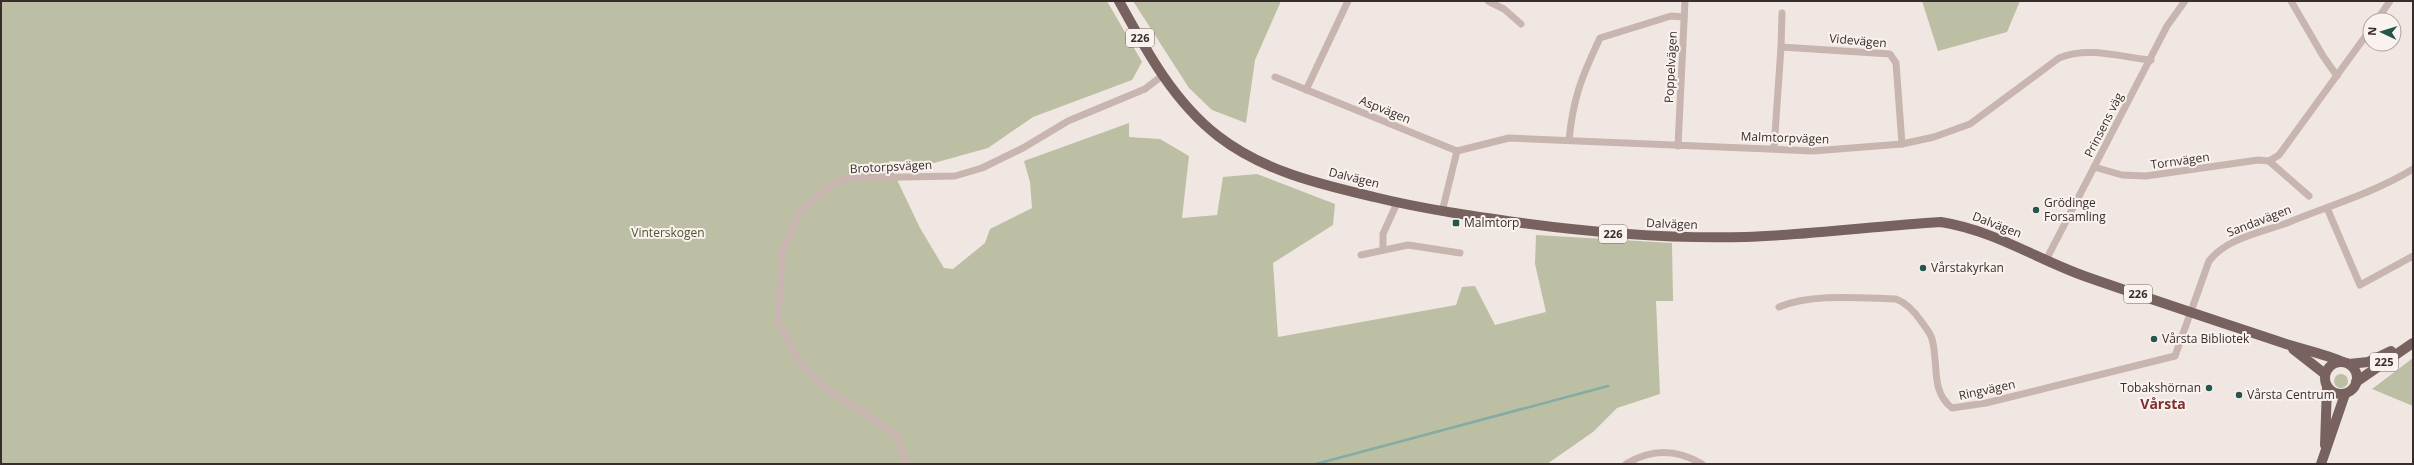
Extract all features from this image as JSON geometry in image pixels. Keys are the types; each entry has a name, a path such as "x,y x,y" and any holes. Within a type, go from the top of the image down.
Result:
{"main road":[{"name":"Dalvägen","path":"1119,1 1175,94 1205,126 1249,156 1286,173 1397,203 1442,212 1587,232 1697,238 1755,237 1941,222 1959,225 2001,238 2046,260 2086,277 2346,363"},
{"name":"225","path":"2323,460 2328,387 2325,374 2330,366 2346,363 2368,362 2413,342"},
{"name":"225","path":"2323,460 2345,394 2352,390 2356,382 2413,342"},
{"name":"Dalvägen","path":"2287,344 2325,374"},
{"name":"225","path":"2346,363 2355,371 2356,382"},
{"path":"2328,387 2334,393 2345,394"}],"street":[{"path":"1306,90 1348,1"},
{"path":"1488,1 1504,9 1521,24"},
{"path":"1684,17 1685,1"},
{"name":"Prinsens väg","path":"2046,260 2151,60 2167,26 2185,1"},
{"path":"2291,1 2323,56 2337,76"},
{"path":"2382,12 2390,1"},
{"path":"1774,148 1782,13"},
{"name":"Poppelvägen","path":"1569,140 1572,107 1583,74 1600,38 1672,16 1684,17 1678,146"},
{"path":"2309,196 2269,161 2278,155 2362,41"},
{"name":"Videvägen","path":"1781,47 1890,54 1896,63 1902,144"},
{"name":"Malmtorpvägen","path":"1457,151 1509,138 1678,146 1774,148 1813,151 1902,144 1934,138 1970,124 2059,58 2071,53 2086,51 2151,60"},
{"name":"Brotorpsvägen","path":"906,464 897,435 826,389 800,363 778,322 782,252 800,211 835,182 855,178 955,176 982,168 1023,148 1068,121 1145,89 1163,75"},
{"name":"Aspvägen","path":"1275,77 1457,151"},
{"path":"1442,212 1457,151"},
{"name":"Tornvägen","path":"2094,167 2122,175 2146,176 2258,160 2269,161"},
{"name":"Sandavägen","path":"2190,312 2208,261 2217,250 2257,232 2327,208 2413,169"},
{"path":"1383,250 1383,234 1397,203"},
{"path":"2327,208 2360,286 2413,256"},
{"path":"1361,255 1408,245 1460,253"},
{"name":"Ringvägen","path":"1779,307 1791,302 1809,299 1896,299 1903,302 1914,312 1932,338 1938,391 1942,401 1952,408 1986,403 2121,368 2174,356 2190,312"},
{"path":"1626,464 1650,452 1671,451 1690,456 1702,464"}],"green space":[{"name":"Vinterskogen","path":"1,1 1107,1 1142,62 1132,80 1033,117 988,148 934,163 889,161 920,228 944,268 953,269 985,243 990,229 1032,208 1030,182 1024,161 1129,123 1129,137 1160,139 1189,156 1182,218 1217,215 1223,177 1257,174 1335,204 1333,225 1273,263 1278,337 1456,305 1462,287 1475,286 1495,325 1546,312 1535,264 1536,235 1672,243 1673,301 1656,301 1660,394 1617,408 1593,432 1547,464 1,464"},
{"path":"1133,1 1281,1 1255,60 1246,123 1212,110 1189,88"},
{"path":"1922,1 2020,1 2007,32 1938,51"},
{"path":"2413,358 2413,406 2372,389"},
{"path":"2338,374 2344,374 2348,378 2348,384 2344,388 2338,388 2334,384 2334,378"}],"waterway":[{"path":"1316,464 1608,386"}],"place":[{"name":"Grödinge Forsamling","path":"2036,210"},
{"name":"Malmtorp","path":"1456,223"},
{"name":"Vårstakyrkan","path":"1923,268"},
{"name":"Vårsta Bibliotek","path":"2154,339"},
{"name":"Tobakshörnan","path":"2209,388"},
{"name":"Vårsta Centrum","path":"2239,395"}],"district":[{"name":"Vårsta","path":"2163,404"}]}
